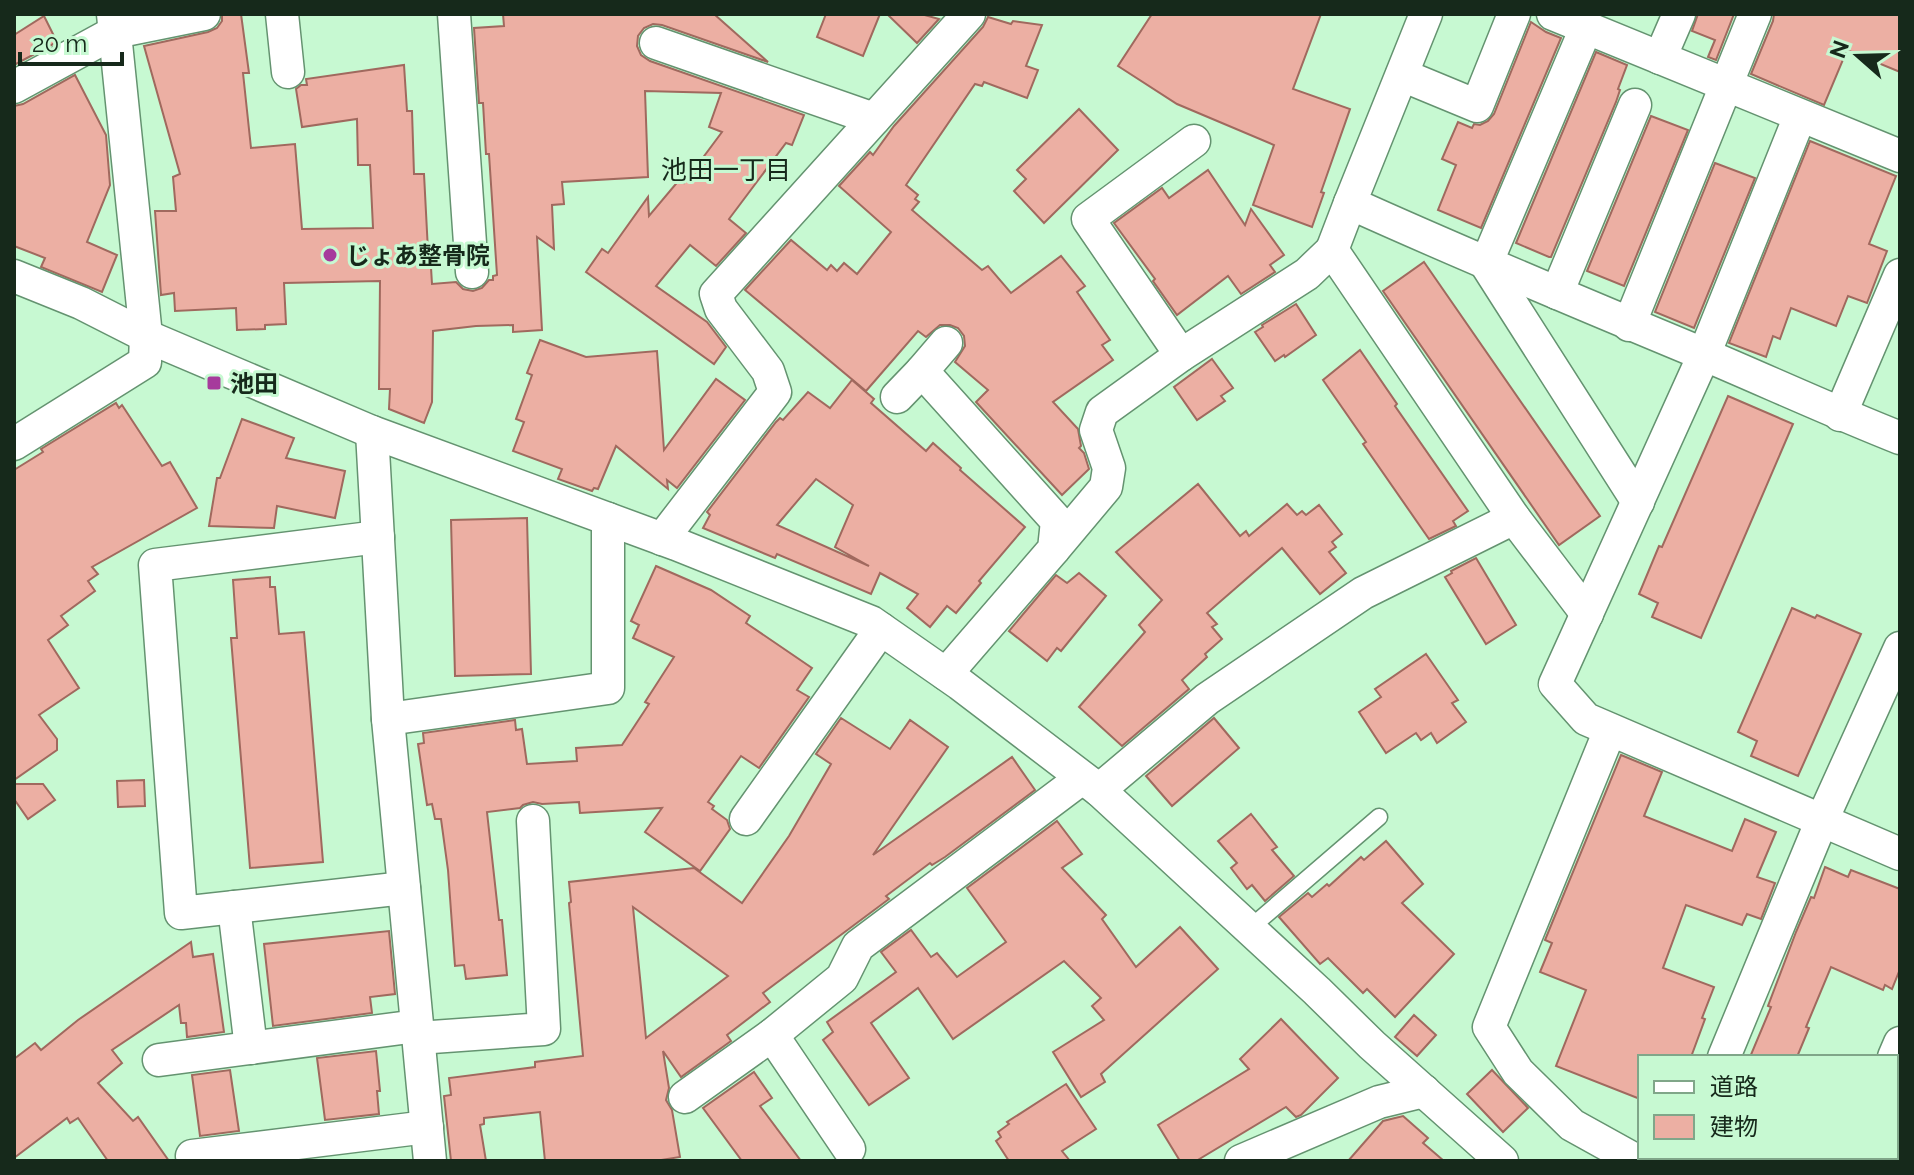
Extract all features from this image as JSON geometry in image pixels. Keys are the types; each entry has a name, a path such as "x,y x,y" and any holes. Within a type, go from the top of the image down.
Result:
{"street":[{"path":"14,87 114,23 204,14"},
{"path":"282,14 288,72"},
{"path":"454,14 472,272"},
{"path":"662,539 775,392 768,371 721,309 716,294 969,14"},
{"path":"946,674 1106,487 1109,468 1096,430 1102,412 1181,355 1307,274 1332,250 1426,14"},
{"path":"1402,75 1477,106 1514,14"},
{"path":"1553,14 1900,156"},
{"path":"1660,58 1679,14"},
{"path":"1629,325 1755,14"},
{"path":"14,444 145,362 146,336 114,23"},
{"path":"1486,264 1586,28"},
{"path":"656,43 874,119"},
{"path":"1557,293 1635,105"},
{"path":"1800,116 1704,355 1555,684 1586,719 1900,854"},
{"path":"1181,355 1088,219 1194,141"},
{"path":"1350,203 1486,264 1900,438"},
{"path":"1332,250 1514,518 1587,614"},
{"path":"1486,264 1638,502"},
{"path":"1840,415 1900,275"},
{"path":"14,276 372,432 662,539 871,622 946,674 1091,784 1502,1161"},
{"path":"897,397 946,343"},
{"path":"922,371 1057,521 1054,549"},
{"path":"372,432 388,719 430,1161"},
{"path":"685,1097 772,1035 842,978 858,946 1207,699 1363,593 1514,518"},
{"path":"388,719 608,688 608,519"},
{"path":"378,537 155,565 181,913 404,888"},
{"path":"746,819 881,629"},
{"path":"1725,1055 1822,820 1900,648"},
{"path":"1610,730 1489,1027 1518,1072 1572,1125 1637,1161"},
{"path":"159,1060 417,1032 544,1029 533,821"},
{"path":"234,907 251,1048"},
{"path":"772,1035 849,1149"},
{"path":"1241,1161 1379,1102 1424,1091"},
{"path":"192,1156 427,1127"}],"lane":[{"path":"1249,929 1379,817"}],"building":[{"path":"222,14 241,14 249,73 243,73 251,148 295,144 302,229 373,228 370,165 358,165 357,119 302,127 296,89 307,85 306,79 404,65 407,111 412,111 414,174 424,174 432,284 456,282 463,289 473,291 482,288 497,275 489,154 486,154 483,103 479,103 474,28 504,26 503,14 714,14 768,62 653,24 644,28 638,36 637,46 641,55 650,61 804,115 792,145 786,143 729,219 746,233 716,266 690,245 656,286 707,322 726,347 714,364 586,272 602,249 608,253 648,197 649,216 680,179 684,183 722,132 709,127 721,93 645,91 648,177 562,182 564,204 552,205 554,249 537,237 542,330 513,332 513,325 433,331 432,402 424,423 389,409 390,389 379,389 380,281 284,283 286,324 265,325 265,329 237,330 236,308 175,311 174,293 161,295 155,211 176,211 173,177 180,174 144,46 208,32 217,28"},
{"path":"826,14 880,14 863,56 817,37"},
{"path":"887,14 921,14 939,19 917,43"},
{"path":"1152,14 1321,14 1293,89 1350,109 1312,227 1253,205 1274,145 1177,104 1118,66"},
{"path":"1698,14 1734,14 1716,60 1708,57 1715,40 1692,31"},
{"path":"1774,14 1900,14 1900,72 1847,50 1824,105 1751,74"},
{"path":"44,16 57,42 14,65 14,35"},
{"path":"988,17 1011,24 1013,21 1042,25 1026,66 1038,70 1027,98 984,82 982,86 975,84 906,185 918,195 915,199 919,202 912,210 982,270 988,266 1011,293 1061,256 1085,286 1077,292 1110,340 1102,345 1113,360 1053,402 1078,429 1079,448 1089,469 1062,495 976,402 988,390 955,362 965,346 964,336 958,328 940,325 926,337 918,331 866,391 745,290 791,240 827,270 831,265 837,271 844,263 857,274 891,232 839,186 870,152 873,155 894,126 983,27"},
{"path":"1531,22 1561,38 1481,228 1438,210 1456,165 1442,159 1458,122 1472,128 1474,124 1488,121 1494,114"},
{"path":"1596,52 1627,65 1616,102 1549,257 1516,243"},
{"path":"75,75 106,135 110,185 87,242 117,255 102,292 41,267 45,258 14,246 14,106"},
{"path":"1079,109 1118,150 1044,223 1014,191 1026,179 1017,170"},
{"path":"1651,116 1688,130 1624,286 1587,271"},
{"path":"1810,141 1896,176 1869,244 1887,251 1867,303 1848,296 1836,326 1791,308 1780,339 1773,336 1766,357 1729,343"},
{"path":"1715,163 1755,178 1694,328 1655,312"},
{"path":"1208,170 1245,225 1251,209 1284,255 1270,265 1275,272 1241,294 1228,276 1177,315 1114,223 1162,188 1169,198"},
{"path":"1424,262 1600,516 1559,545 1383,291"},
{"path":"1296,304 1316,335 1275,361 1255,332"},
{"path":"540,340 586,357 657,351 664,450 716,379 745,400 677,488 667,480 668,489 616,446 598,489 592,491 558,479 562,469 513,451 524,422 516,419 532,375 527,373"},
{"path":"1360,350 1468,511 1453,521 1456,526 1429,539 1323,380"},
{"path":"1212,359 1233,388 1221,396 1225,401 1197,420 1174,387"},
{"path":"852,380 874,399 871,403 926,451 933,443 1025,527 956,613 947,606 930,627 907,608 918,594 880,573 871,594 777,554 775,558 703,528 710,515 707,512 780,418 783,420 808,392 830,408","holes":["816,479 853,505 835,547 869,566 777,525"]},
{"path":"1728,396 1793,424 1701,638 1652,617 1658,603 1639,594"},
{"path":"116,403 119,408 122,405 162,466 170,462 197,508 92,567 98,574 88,581 95,591 61,616 68,625 48,640 79,688 39,715 57,739 57,750 14,780 14,470 43,452 41,449"},
{"path":"242,419 294,438 286,458 345,471 335,518 277,506 274,528 209,526 217,478 220,478"},
{"path":"1198,484 1240,536 1246,531 1249,536 1287,504 1297,515 1302,511 1306,515 1319,505 1342,534 1332,542 1336,547 1329,552 1346,573 1320,594 1282,548 1207,613 1217,624 1212,627 1222,639 1182,680 1189,689 1122,746 1079,707 1145,632 1139,625 1162,600 1116,552"},
{"path":"527,518 531,674 455,676 451,520"},
{"path":"1476,558 1516,625 1486,644 1445,577"},
{"path":"656,566 711,590 750,616 746,623 812,668 797,690 809,697 759,768 741,756 708,802 727,820 730,829 700,871 645,832 662,808 580,813 579,802 533,802 520,808 487,812 507,975 466,979 464,965 455,966 441,819 435,819 432,804 427,805 418,744 424,743 423,733 515,720 516,730 522,729 527,764 577,761 576,748 622,745 674,657 633,638 639,625 631,621"},
{"path":"1079,573 1106,596 1061,651 1057,648 1047,661 1009,631 1056,575 1067,583"},
{"path":"270,577 270,587 275,587 279,634 304,632 323,862 250,868 231,638 237,638 233,580"},
{"path":"1792,608 1861,634 1798,776 1751,756 1757,741 1738,732"},
{"path":"1426,654 1458,700 1452,703 1466,722 1437,743 1431,733 1421,740 1416,733 1386,753 1359,712 1381,697 1375,689"},
{"path":"841,718 890,749 910,720 948,747 873,855 1012,757 1035,790 945,857 932,865 930,863 886,896 889,899 763,993 770,1002 727,1035 731,1041 681,1077 663,1051 669,1088 666,1100 672,1110 680,1157 655,1161 545,1161 540,1112 484,1118 484,1124 480,1125 486,1161 451,1161 444,1096 451,1095 449,1078 535,1067 535,1062 583,1056 569,882 694,868 742,903 789,836 831,764 816,754","holes":["633,907 728,976 646,1038"]},
{"path":"1214,718 1239,748 1172,806 1146,776"},
{"path":"1621,755 1662,772 1644,816 1732,851 1745,819 1776,832 1757,877 1775,883 1761,919 1747,914 1742,925 1686,905 1663,968 1714,987 1692,1055 1638,1055 1638,1098 1556,1066 1586,990 1540,972 1552,943 1545,940"},
{"path":"144,780 145,806 118,807 117,781"},
{"path":"14,784 43,784 55,800 28,819 14,799"},
{"path":"1251,814 1277,847 1272,850 1294,876 1265,901 1252,885 1247,889 1231,868 1237,863 1218,841"},
{"path":"1057,821 1082,854 1062,868 1106,915 1102,919 1136,967 1180,927 1218,969 1101,1074 1105,1082 1081,1097 1053,1052 1104,1020 1092,1006 1101,998 1064,961 953,1039 918,988 871,1023 909,1078 869,1105 823,1040 833,1032 827,1022 896,972 881,952 911,930 931,957 937,953 957,977 1006,942 967,888"},
{"path":"1386,841 1423,884 1402,903 1454,954 1395,1017 1367,989 1363,993 1328,958 1320,964 1279,917 1308,893 1312,897 1327,884 1329,886 1361,857 1364,860"},
{"path":"1825,867 1848,877 1851,870 1900,889 1900,969 1892,989 1885,985 1883,990 1831,967 1798,1055 1751,1055 1796,932 1811,897 1814,898"},
{"path":"389,931 395,994 370,997 372,1013 273,1026 264,944"},
{"path":"191,942 193,957 213,954 224,1032 187,1037 186,1023 181,1023 179,1005 112,1050 122,1063 98,1083 133,1121 138,1117 169,1161 108,1161 78,1118 70,1123 67,1118 14,1158 14,1059 35,1043 41,1050 78,1020"},
{"path":"1414,1015 1436,1035 1417,1056 1395,1037"},
{"path":"1281,1019 1338,1078 1301,1115 1296,1117 1286,1107 1196,1161 1180,1161 1158,1125 1249,1069 1240,1059"},
{"path":"376,1051 379,1114 325,1120 317,1058"},
{"path":"230,1070 239,1131 200,1136 192,1075"},
{"path":"1492,1070 1528,1108 1503,1132 1467,1094"},
{"path":"754,1072 772,1098 760,1106 801,1161 742,1161 703,1108"},
{"path":"1066,1084 1096,1129 1062,1151 1070,1161 1009,1161 996,1141 1001,1137 998,1132 1009,1124 1007,1122"},
{"path":"1403,1116 1428,1138 1423,1143 1444,1161 1348,1161 1383,1121"}],"place":[{"name":"じょあ整骨院","path":"330,255"},
{"name":"池田","path":"214,383"}],"district":[{"name":"池田一丁目","path":"726,170"}]}
